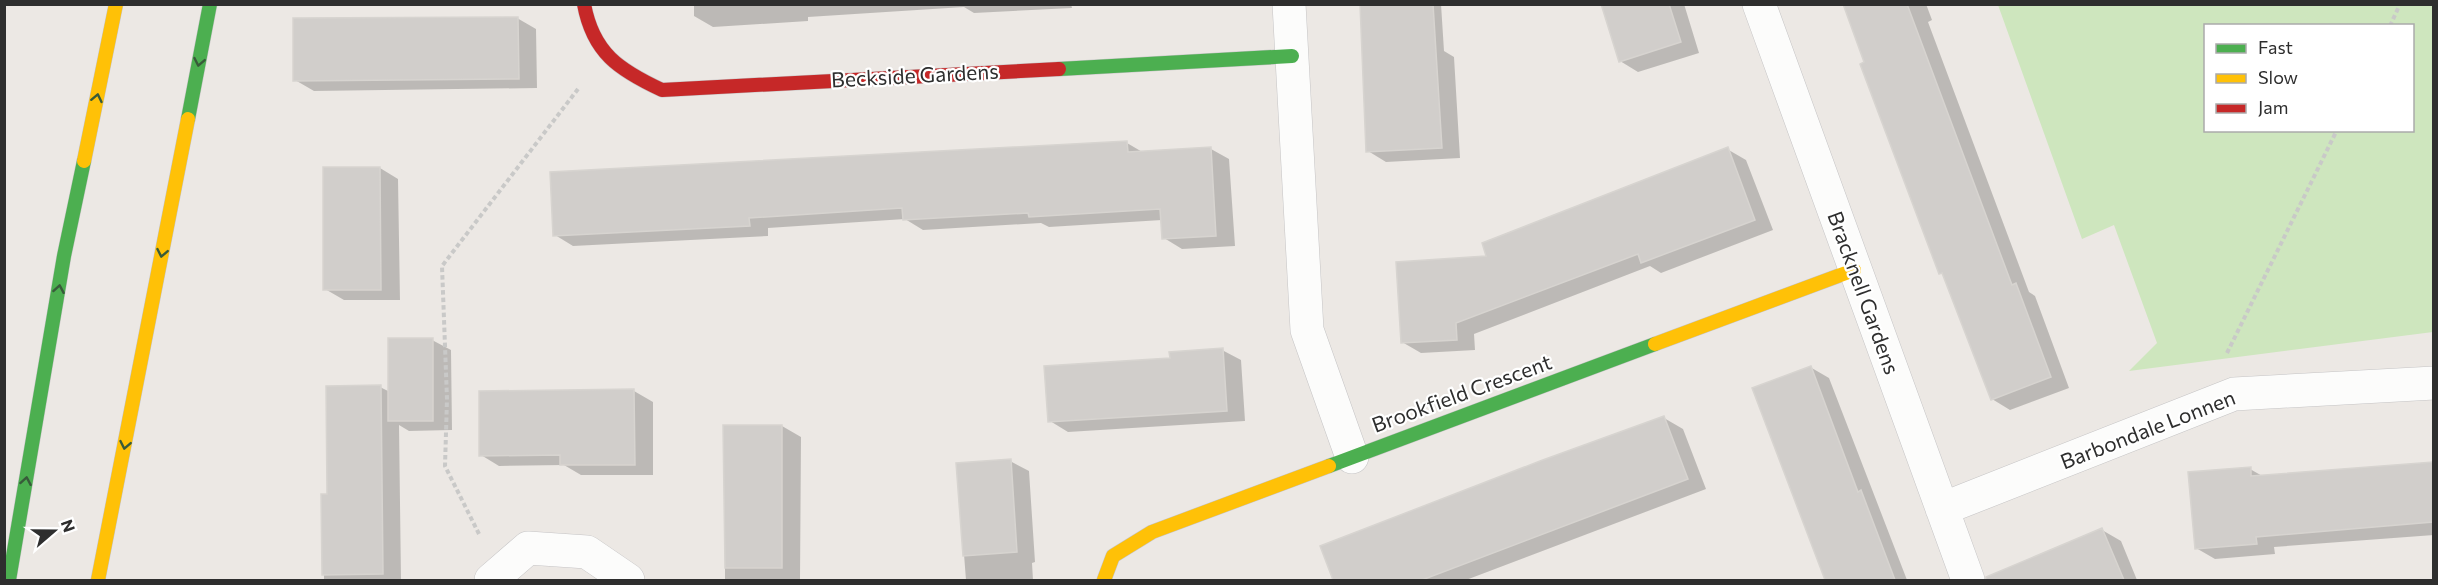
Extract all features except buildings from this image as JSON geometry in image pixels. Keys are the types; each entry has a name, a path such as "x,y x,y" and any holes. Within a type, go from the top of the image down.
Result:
{"main road":[{"path":"9,580 64,256 116,4"},
{"path":"98,580 210,4"},
{"name":"Beckside Gardens","path":"584,4 590,33 604,55 626,74 662,90 1292,56"},
{"name":"Brookfield Crescent","path":"1104,580 1113,556 1152,532 1854,270"}],"street":[{"path":"1289,4 1307,330 1352,457"},
{"name":"Bracknell Gardens","path":"1759,4 1968,580"},
{"name":"Barbondale Lonnen","path":"1942,509 2235,394 2433,383"},
{"path":"495,577 528,548 587,552 628,580"}],"path":[{"path":"2391,24 2400,4"},
{"path":"495,577 445,466 447,399 442,266 604,55"},
{"path":"2199,408 2336,132"}],"green space":[{"path":"1998,5 2433,5 2433,332 2129,371 2157,343 2114,225 2082,239"}],"traffic: fast":[{"path":"188,119 210,4"},
{"path":"1059,69 1292,56"},
{"path":"9,580 64,256 84,161"},
{"path":"1329,466 1655,344"}],"traffic: slow":[{"path":"84,161 116,4"},
{"path":"98,580 188,119"},
{"path":"1655,344 1854,270"},
{"path":"1104,580 1113,556 1152,532 1329,466"}],"traffic: jam":[{"path":"584,4 594,35 610,58 633,75 662,90 1059,69"}]}
